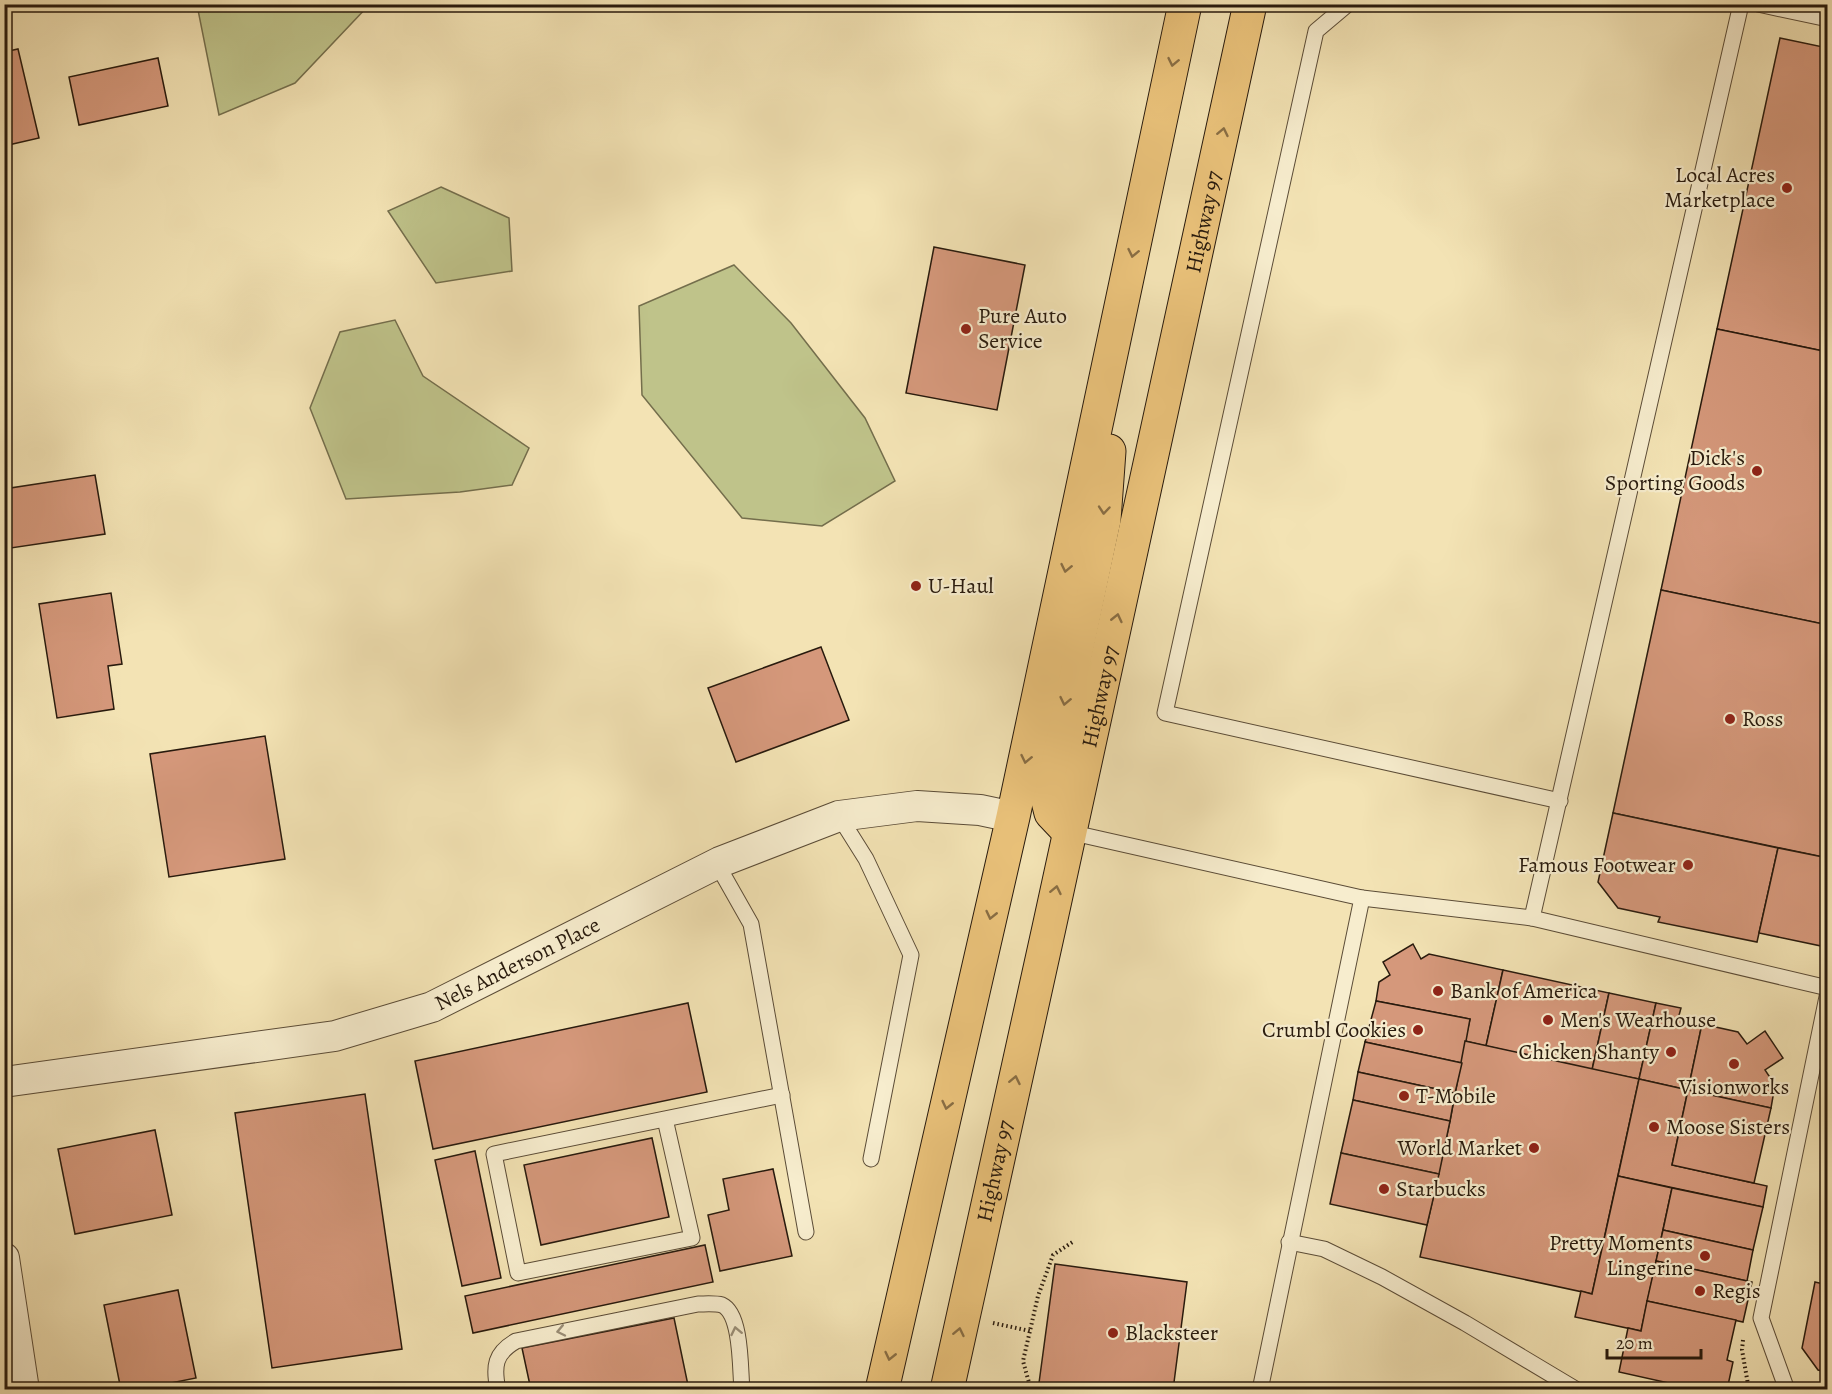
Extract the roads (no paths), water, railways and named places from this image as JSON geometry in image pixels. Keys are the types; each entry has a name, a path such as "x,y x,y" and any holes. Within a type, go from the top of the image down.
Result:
{"main road":[{"path":"882,1389 1013,817 1185,4"},
{"name":"Highway 97","path":"947,1389 1181,333 1250,4"},
{"path":"1069,832 1051,813 1046,793 1104,520 1118,326"}],"street":[{"name":"Nels Anderson Place","path":"4,1082 335,1036 432,1007 717,864 839,816 917,806 980,810 1013,817"},
{"path":"4,1258 24,1389"}],"lane":[{"path":"1348,4 1316,31 1165,713 1560,801"},
{"path":"1532,918 1741,4"},
{"path":"1758,4 1827,19"},
{"path":"839,816 866,859 911,955 871,1159"},
{"path":"1069,832 1362,898 1532,918 1827,990 1761,1318 1787,1389"},
{"path":"717,864 751,924 806,1232"},
{"path":"1260,1389 1362,898"},
{"path":"665,1119 692,1238 518,1273 494,1154 782,1095"},
{"path":"1289,1242 1324,1249 1382,1277 1577,1389"},
{"path":"498,1389 495,1364 504,1348 516,1341 698,1304 721,1305 731,1312 737,1333 742,1389"}],"place":[{"name":"Local Acres Marketplace","path":"1787,188"},
{"name":"Pure Auto Service","path":"966,329"},
{"name":"Dick's Sporting Goods","path":"1757,471"},
{"name":"U-Haul","path":"916,586"},
{"name":"Ross","path":"1730,719"},
{"name":"Famous Footwear","path":"1688,865"},
{"name":"Bank of America","path":"1438,991"},
{"name":"Men's Wearhouse","path":"1548,1020"},
{"name":"Crumbl Cookies","path":"1418,1030"},
{"name":"Chicken Shanty","path":"1671,1052"},
{"name":"Visionworks","path":"1734,1064"},
{"name":"T-Mobile","path":"1404,1096"},
{"name":"Moose Sisters","path":"1654,1127"},
{"name":"World Market","path":"1534,1148"},
{"name":"Starbucks","path":"1384,1189"},
{"name":"Pretty Moments Lingerine","path":"1705,1256"},
{"name":"Regis","path":"1700,1291"},
{"name":"Blacksteer","path":"1113,1333"}]}
